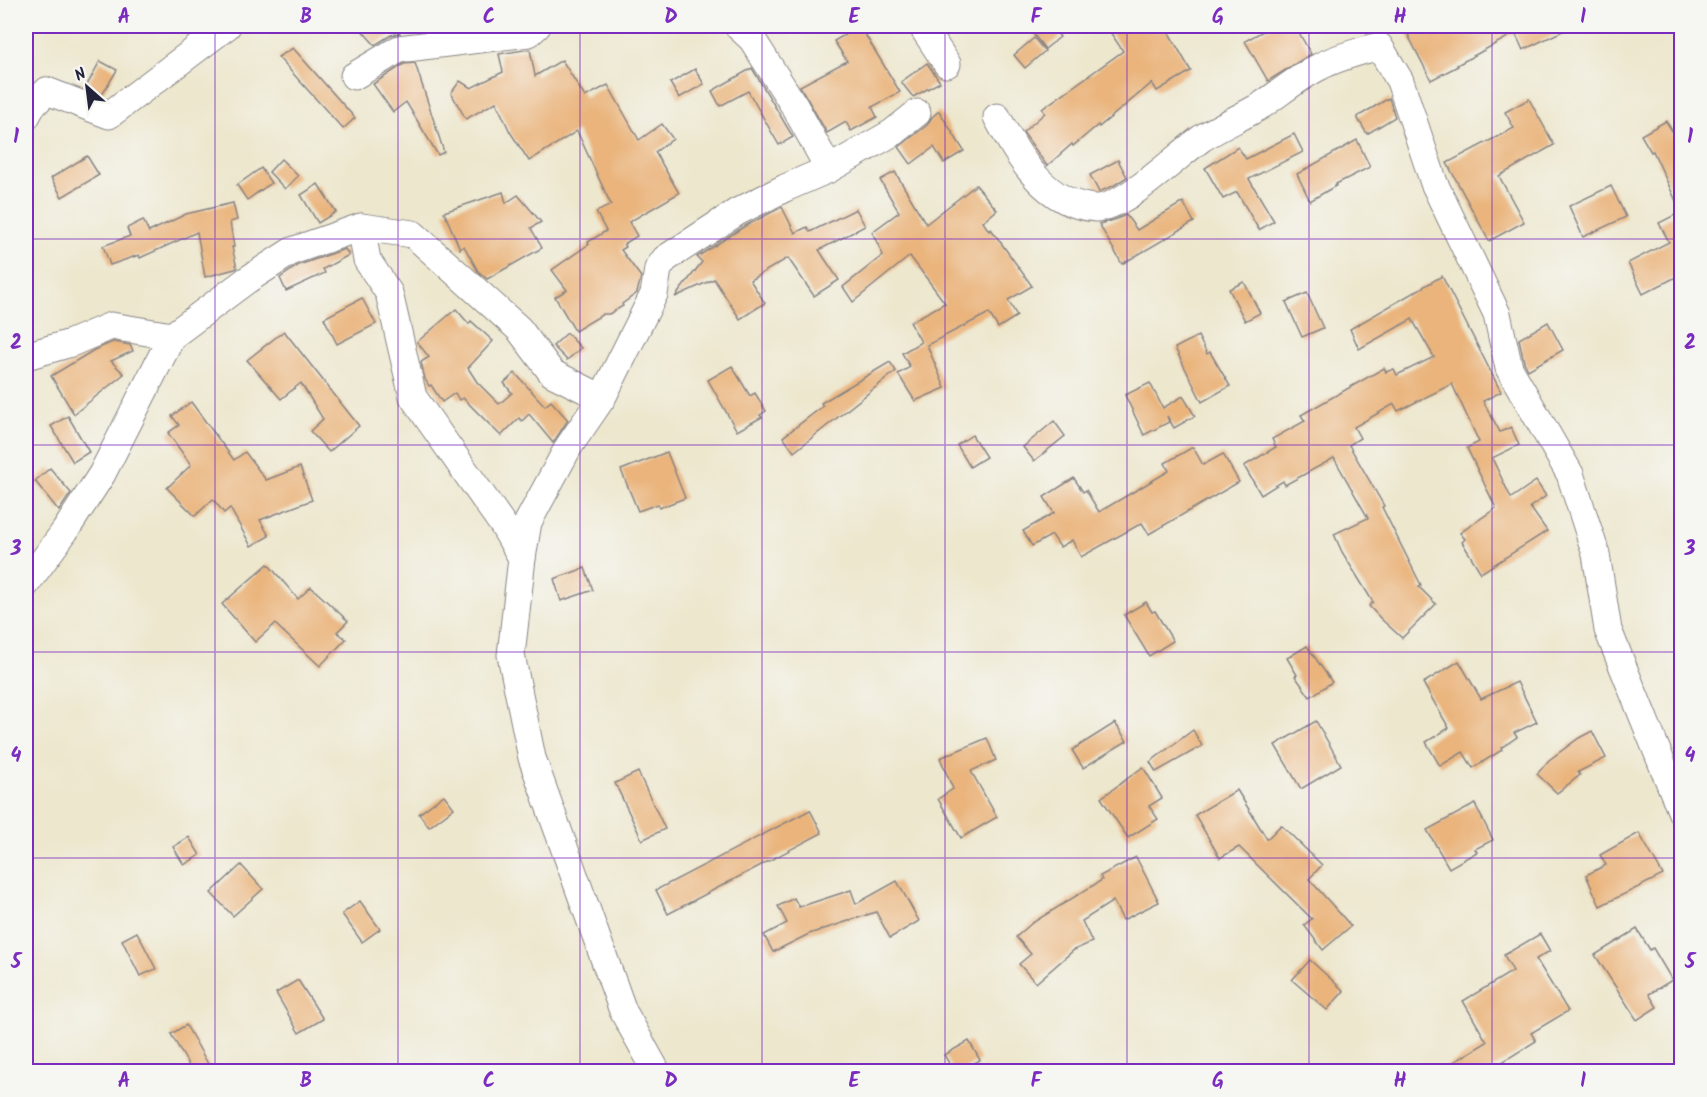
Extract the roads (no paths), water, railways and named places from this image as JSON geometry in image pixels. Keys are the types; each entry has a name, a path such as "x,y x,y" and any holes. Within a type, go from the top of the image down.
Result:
{"street":[{"path":"26,117 32,106 47,91 109,115 227,26"},
{"path":"354,76 399,49 529,33 537,26"},
{"path":"738,26 752,39 783,87 829,170"},
{"path":"922,26 947,64"},
{"path":"997,117 1017,153 1037,179 1053,194 1081,206 1099,208 1122,198 1166,169 1202,139 1260,106 1318,67 1378,36 1400,81 1434,183 1497,314 1509,368 1570,474 1596,554 1608,630 1682,813"},
{"path":"657,1071 622,1011 532,758 511,654 528,522 569,447 602,398 654,294 658,269 665,259 737,212 785,188 829,170 892,133 917,113"},
{"path":"26,585 102,474 172,336 247,280 292,251 361,227 413,234 519,329 552,373 602,398"},
{"path":"361,227 367,260 389,293 413,397 497,515 522,558"},
{"path":"26,356 71,343 111,326 172,336"}]}
